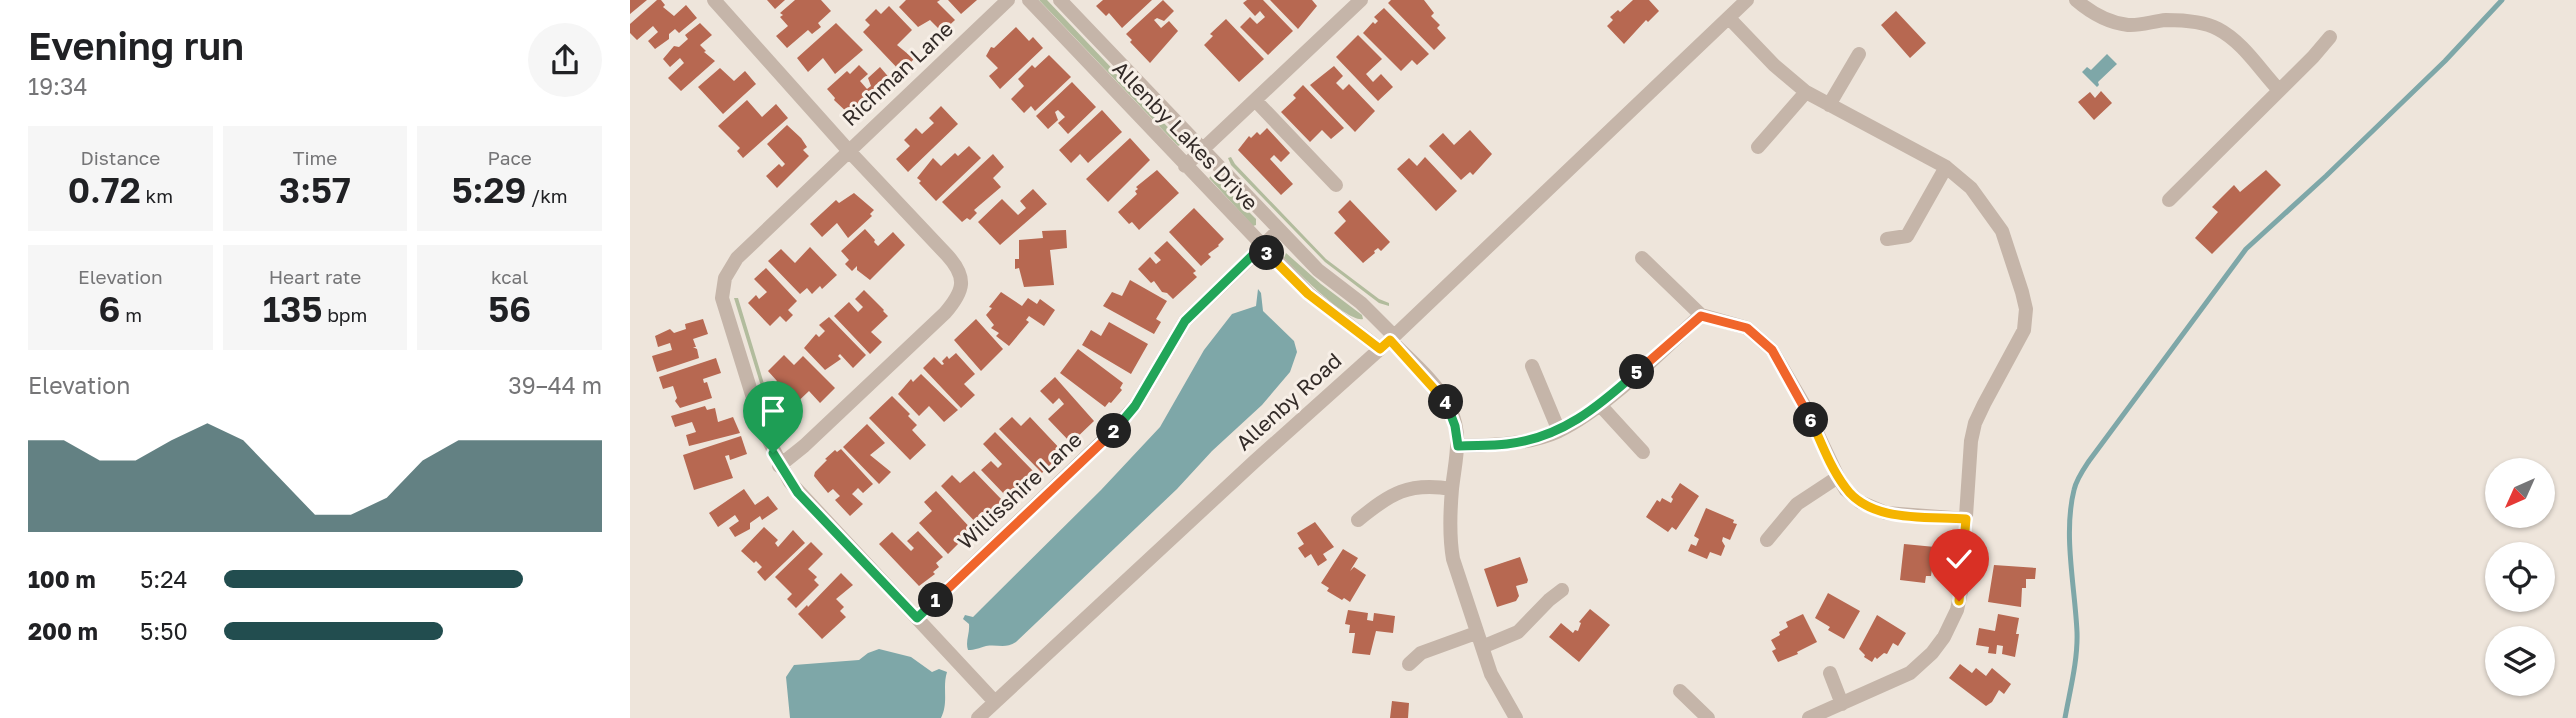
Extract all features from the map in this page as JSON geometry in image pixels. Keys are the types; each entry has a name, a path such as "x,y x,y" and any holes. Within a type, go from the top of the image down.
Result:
{"street":[{"path":"713,0 848,150 957,265 961,278 957,300 779,466"},
{"name":"Richman Lane","path":"995,702 798,493 779,466 762,427 724,308 723,285 737,258 1008,0"},
{"name":"Allenby Lakes Drive","path":"1029,0 1308,294 1388,341"},
{"name":"Allenby Lakes Drive","path":"1060,0 1318,270 1361,303 1388,341"},
{"name":"Allenby Road","path":"978,718 1388,341 1747,0"},
{"path":"2076,0 2107,19 2127,25 2165,20 2211,26 2231,38 2279,90"},
{"path":"1185,166 1354,3"},
{"path":"1729,18 1774,65 1806,92 1945,167 1970,188 2002,231 2026,309 2024,330 2019,343 1975,423 1971,442 1959,601 1944,637 1910,673 1809,718"},
{"path":"2169,200 2330,37"},
{"path":"1829,104 1859,54"},
{"path":"1758,147 1806,92"},
{"path":"1255,100 1336,185"},
{"path":"1886,239 1906,236 1945,167"},
{"name":"Willisshire Lane","path":"917,618 1111,433 1135,406 1185,321 1279,230"},
{"path":"1642,258 1701,316 1747,328 1772,350 1803,403 1838,477 1846,490 1860,502 1885,513 1966,519"},
{"path":"1458,446 1507,444 1559,431 1600,405 1701,316"},
{"path":"1388,341 1443,397 1451,412 1458,446 1452,489 1450,542 1453,559 1491,674 1516,718"},
{"path":"1532,366 1559,431"},
{"path":"1600,405 1643,452"},
{"path":"1768,540 1797,504 1838,477"},
{"path":"1358,520 1399,491 1423,486 1452,489"},
{"path":"1409,664 1421,653 1518,632 1562,590"},
{"path":"1830,673 1842,704"},
{"path":"1680,691 1708,718"}],"green space":[{"path":"1039,0 1047,0 1181,141 1180,145 1178,146"},
{"path":"1231,157 1326,259 1379,299 1389,303 1389,306 1379,303 1325,262 1231,165 1228,158"},
{"path":"1212,175 1256,219 1256,225 1253,226 1209,178"},
{"path":"1286,253 1362,315 1363,319 1346,313 1322,295 1284,258"},
{"path":"734,298 738,298 781,433 772,422"}],"water":[{"path":"2107,54 2117,64 2098,82 2097,87 2082,72 2087,67 2091,70"},
{"path":"1258,289 1263,311 1294,341 1297,352 1290,372 1262,405 1212,451 1177,489 1016,642 968,650 969,624 963,619 965,615 973,617 1101,490 1160,427 1204,350 1232,314 1256,306"},
{"path":"879,649 911,657 932,672 939,669 947,672 945,706 941,718 790,718 786,677 794,665 859,660"}],"building":[{"path":"630,0 647,0 630,14"},
{"path":"657,0 661,0 665,5 663,7 674,16 686,5 697,18 679,33 675,29 669,34 669,39 655,49 648,41 658,32 653,26 637,40 630,33 630,24"},
{"path":"767,0 785,0 775,9"},
{"path":"795,0 821,0 831,11 818,23 821,27 812,34 808,30 787,48 776,36 788,26 780,13"},
{"path":"906,0 940,0 937,2 955,20 942,32 930,20 918,27 899,7"},
{"path":"948,0 977,0 961,14"},
{"path":"1103,0 1152,0 1122,28 1109,13 1106,16 1096,6"},
{"path":"1163,0 1174,11 1164,21 1157,18 1154,20 1161,28 1169,21 1178,31 1150,63 1126,34"},
{"path":"1247,0 1263,0 1293,31 1268,55 1240,27 1250,17 1257,24 1265,17 1260,11 1255,16 1243,3"},
{"path":"1270,0 1312,0 1317,6 1298,29"},
{"path":"1391,0 1424,0 1434,13 1431,16 1440,25 1437,28 1446,38 1434,50 1388,3"},
{"path":"1633,0 1649,0 1659,11 1648,22 1646,20 1624,44 1607,26 1613,20 1610,17"},
{"path":"889,6 912,30 897,45 914,59 901,72 863,32 870,25 865,20 876,9 881,14"},
{"path":"1384,8 1429,54 1417,65 1412,60 1401,71 1363,33 1373,22 1375,24 1378,21 1374,17"},
{"path":"1896,11 1926,43 1910,58 1881,25"},
{"path":"1226,19 1264,59 1239,82 1204,45 1213,36 1210,34"},
{"path":"700,23 712,35 700,45 715,61 681,91 668,78 684,63 680,58 670,67 663,59 674,46 679,47 688,39 685,35"},
{"path":"836,23 863,50 835,74 823,58 808,72 797,58"},
{"path":"1016,27 1029,41 1033,37 1043,48 1000,89 989,76 998,68 986,56 991,47 994,48"},
{"path":"1358,35 1382,59 1366,74 1373,82 1381,74 1393,87 1378,101 1336,57"},
{"path":"1049,55 1071,77 1035,111 1031,106 1024,113 1011,99 1024,86 1018,79 1032,65 1035,68"},
{"path":"859,65 868,74 860,81 867,89 871,86 868,78 880,67 892,81 852,117 834,100 827,89 847,71 850,74"},
{"path":"1334,66 1343,76 1336,83 1343,90 1349,84 1375,111 1355,132 1310,85"},
{"path":"720,68 734,81 745,71 756,84 723,114 698,87"},
{"path":"1072,82 1096,107 1068,134 1058,123 1065,117 1058,110 1055,112 1058,120 1048,129 1036,116"},
{"path":"1303,85 1344,128 1331,139 1322,130 1310,142 1281,112 1296,98 1293,95"},
{"path":"2101,91 2112,103 2094,120 2078,102 2090,92 2095,98"},
{"path":"747,100 762,117 776,104 788,118 743,158 737,151 740,148 718,126"},
{"path":"941,106 958,124 908,172 896,159 910,146 904,140 916,128 922,134 934,123 929,118"},
{"path":"1102,110 1122,132 1088,163 1080,154 1071,163 1059,150"},
{"path":"787,125 801,138 807,147 803,150 809,156 777,188 766,176 779,164 782,167 785,164 767,144"},
{"path":"1267,128 1290,153 1281,162 1274,155 1270,159 1293,184 1281,195 1238,150 1249,136 1251,138 1257,132 1260,135"},
{"path":"1470,130 1492,154 1473,175 1470,172 1461,180 1429,146 1443,133 1454,145"},
{"path":"1130,138 1150,160 1108,202 1086,179"},
{"path":"969,146 981,158 936,201 917,178 933,158 941,166 955,153 958,156"},
{"path":"993,154 1004,167 993,178 1001,187 974,210 977,213 970,220 967,218 962,222 942,202"},
{"path":"1425,157 1457,191 1436,211 1397,169 1409,158 1417,166"},
{"path":"1157,170 1179,193 1139,230 1118,212 1137,194 1136,187"},
{"path":"2266,170 2281,185 2212,254 2195,238 2218,212 2212,207 2234,185 2240,192"},
{"path":"1033,189 1047,204 1000,245 978,222 1002,199 1018,215 1026,208 1020,201"},
{"path":"854,193 874,210 870,214 872,216 848,238 837,223 822,237 810,224 836,200 839,203"},
{"path":"1350,200 1390,242 1381,251 1378,248 1374,251 1363,263 1334,233 1346,221 1338,212"},
{"path":"1194,208 1224,239 1208,254 1211,257 1201,266 1169,232"},
{"path":"865,229 878,246 893,232 905,245 870,280 857,270 857,266 852,271 845,264 849,260 841,251"},
{"path":"1066,230 1067,248 1050,250 1054,285 1024,287 1019,268 1015,269 1015,259 1019,259 1019,240 1043,238 1042,231"},
{"path":"1167,241 1196,271 1193,273 1197,277 1173,299 1162,292 1154,281 1151,283 1138,269 1150,257 1156,264 1161,260 1154,253"},
{"path":"810,247 837,275 822,289 820,286 812,294 807,288 800,294 768,261 781,249 795,263"},
{"path":"766,268 797,301 788,310 793,315 786,322 780,316 770,326 748,303 756,295 759,299 767,292 754,279"},
{"path":"1130,280 1167,301 1156,319 1161,322 1154,334 1103,306 1112,292 1122,296"},
{"path":"864,290 888,316 871,332 882,342 870,354 834,316 849,302 858,312 863,307 855,299"},
{"path":"1001,292 1022,306 1028,298 1037,304 1040,299 1055,310 1044,326 1029,316 1026,320 1029,322 1009,346 996,336 999,333 991,328 994,325 986,315"},
{"path":"829,317 866,355 853,368 840,354 838,356 841,359 825,370 804,348 816,334 819,337 825,331 819,325"},
{"path":"703,319 708,334 693,339 696,347 693,347 697,349 699,358 657,372 652,356 672,350 670,343 658,347 655,336 670,329 674,333 686,329 685,324"},
{"path":"976,319 1003,349 981,371 954,340"},
{"path":"1109,322 1148,344 1131,374 1082,345 1091,330 1101,336"},
{"path":"1078,349 1123,383 1120,388 1122,390 1105,407 1060,373"},
{"path":"956,353 975,374 964,384 975,395 961,408 923,368 934,357 942,365 947,356 949,359"},
{"path":"784,355 794,365 803,356 835,388 820,403 809,391 789,410 774,393 777,391 772,386 777,381 768,371"},
{"path":"716,358 721,373 703,379 704,383 707,382 712,398 680,408 675,401 677,398 673,386 663,389 659,377"},
{"path":"921,374 958,410 944,422 929,406 919,416 898,394 911,379 913,382"},
{"path":"1055,377 1094,421 1071,443 1048,419 1064,404 1059,398 1053,404 1040,391"},
{"path":"892,396 910,414 908,416 917,425 912,430 926,445 910,460 869,418"},
{"path":"705,406 707,410 715,408 718,422 733,417 740,433 689,446 686,435 696,432 692,422 675,427 671,416"},
{"path":"1012,417 1021,426 1030,417 1063,452 1042,473 999,429"},
{"path":"867,424 885,443 870,455 891,472 879,484 843,447"},
{"path":"995,432 1035,473 1030,477 1033,479 1021,491 1019,489 1015,492 1012,489 1005,495 981,470 991,461 998,468 1002,464 983,444"},
{"path":"741,436 747,454 730,460 729,455 725,456 733,478 694,490 683,455"},
{"path":"841,449 873,484 863,493 858,488 852,494 863,504 850,516 835,500 840,496 833,489 828,493 814,476 827,460 825,459 835,450 837,452"},
{"path":"974,471 1003,501 986,516 990,519 981,528 941,486 952,475 960,483"},
{"path":"1680,483 1699,496 1676,530 1672,527 1668,532 1646,517 1657,500 1660,502 1662,498 1671,503 1671,497"},
{"path":"744,489 755,505 768,496 778,509 762,520 760,516 750,523 750,529 735,537 729,528 739,521 735,515 718,527 709,513"},
{"path":"936,491 975,533 966,542 963,539 948,554 919,523 932,511 924,502"},
{"path":"1706,508 1734,520 1733,523 1737,524 1730,540 1723,537 1725,546 1721,556 1710,552 1707,559 1688,551 1691,544 1696,546 1699,539 1694,536"},
{"path":"1315,522 1334,547 1323,554 1327,560 1318,566 1311,554 1305,558 1298,548 1304,544 1297,533"},
{"path":"764,527 778,540 775,543 778,547 793,530 805,543 765,581 757,572 762,567 741,551"},
{"path":"918,531 943,557 936,563 939,567 933,572 935,574 919,586 879,544 892,532 911,551 914,548 907,541"},
{"path":"811,542 823,554 808,569 817,577 814,580 819,585 796,608 787,599 792,594 775,577"},
{"path":"1904,544 1935,547 1931,576 1926,576 1925,583 1900,580"},
{"path":"1343,549 1358,558 1350,571 1354,567 1366,575 1350,602 1327,591 1329,588 1321,583"},
{"path":"1520,557 1527,583 1516,586 1519,596 1516,601 1497,607 1484,569"},
{"path":"1994,565 2036,568 2035,579 2026,579 2026,588 2022,588 2021,607 1988,602"},
{"path":"841,573 853,585 836,599 844,607 840,611 846,617 822,639 798,614"},
{"path":"1828,593 1860,611 1844,639 1815,618"},
{"path":"1590,609 1610,625 1579,662 1549,637 1561,623 1573,633 1578,631 1579,622"},
{"path":"1348,610 1368,613 1367,620 1373,621 1374,613 1395,616 1393,633 1376,631 1370,655 1352,653 1355,633 1349,633 1350,625 1345,624"},
{"path":"1803,614 1817,642 1778,662 1772,651 1776,649 1771,640 1788,627 1786,622"},
{"path":"1998,614 2019,618 2015,657 2002,654 2003,646 1997,645 1996,654 1988,653 1989,647 1976,645 1979,628 1995,631"},
{"path":"1877,615 1906,633 1898,646 1893,643 1887,654 1884,653 1877,659 1875,657 1872,662 1864,657 1859,649"},
{"path":"1960,664 1972,673 1976,668 1986,676 1992,668 2011,684 2004,694 1999,690 1992,702 1986,706 1949,678"},
{"path":"1392,701 1409,703 1408,718 1390,718"}],"waterway":[{"path":"2065,718 2077,643 2071,561 2071,507 2076,483 2082,471 2246,249 2445,61 2502,0"}],"route":[{"path":"773,453 798,493 917,618 1124,420 1185,321 1261,247 1329,311 1380,349 1390,340 1413,363 1443,397 1451,412 1458,446 1507,444 1559,431 1600,405 1701,316 1747,328 1772,350 1803,403 1846,490 1860,502 1885,513 1966,519 1959,601"}]}
